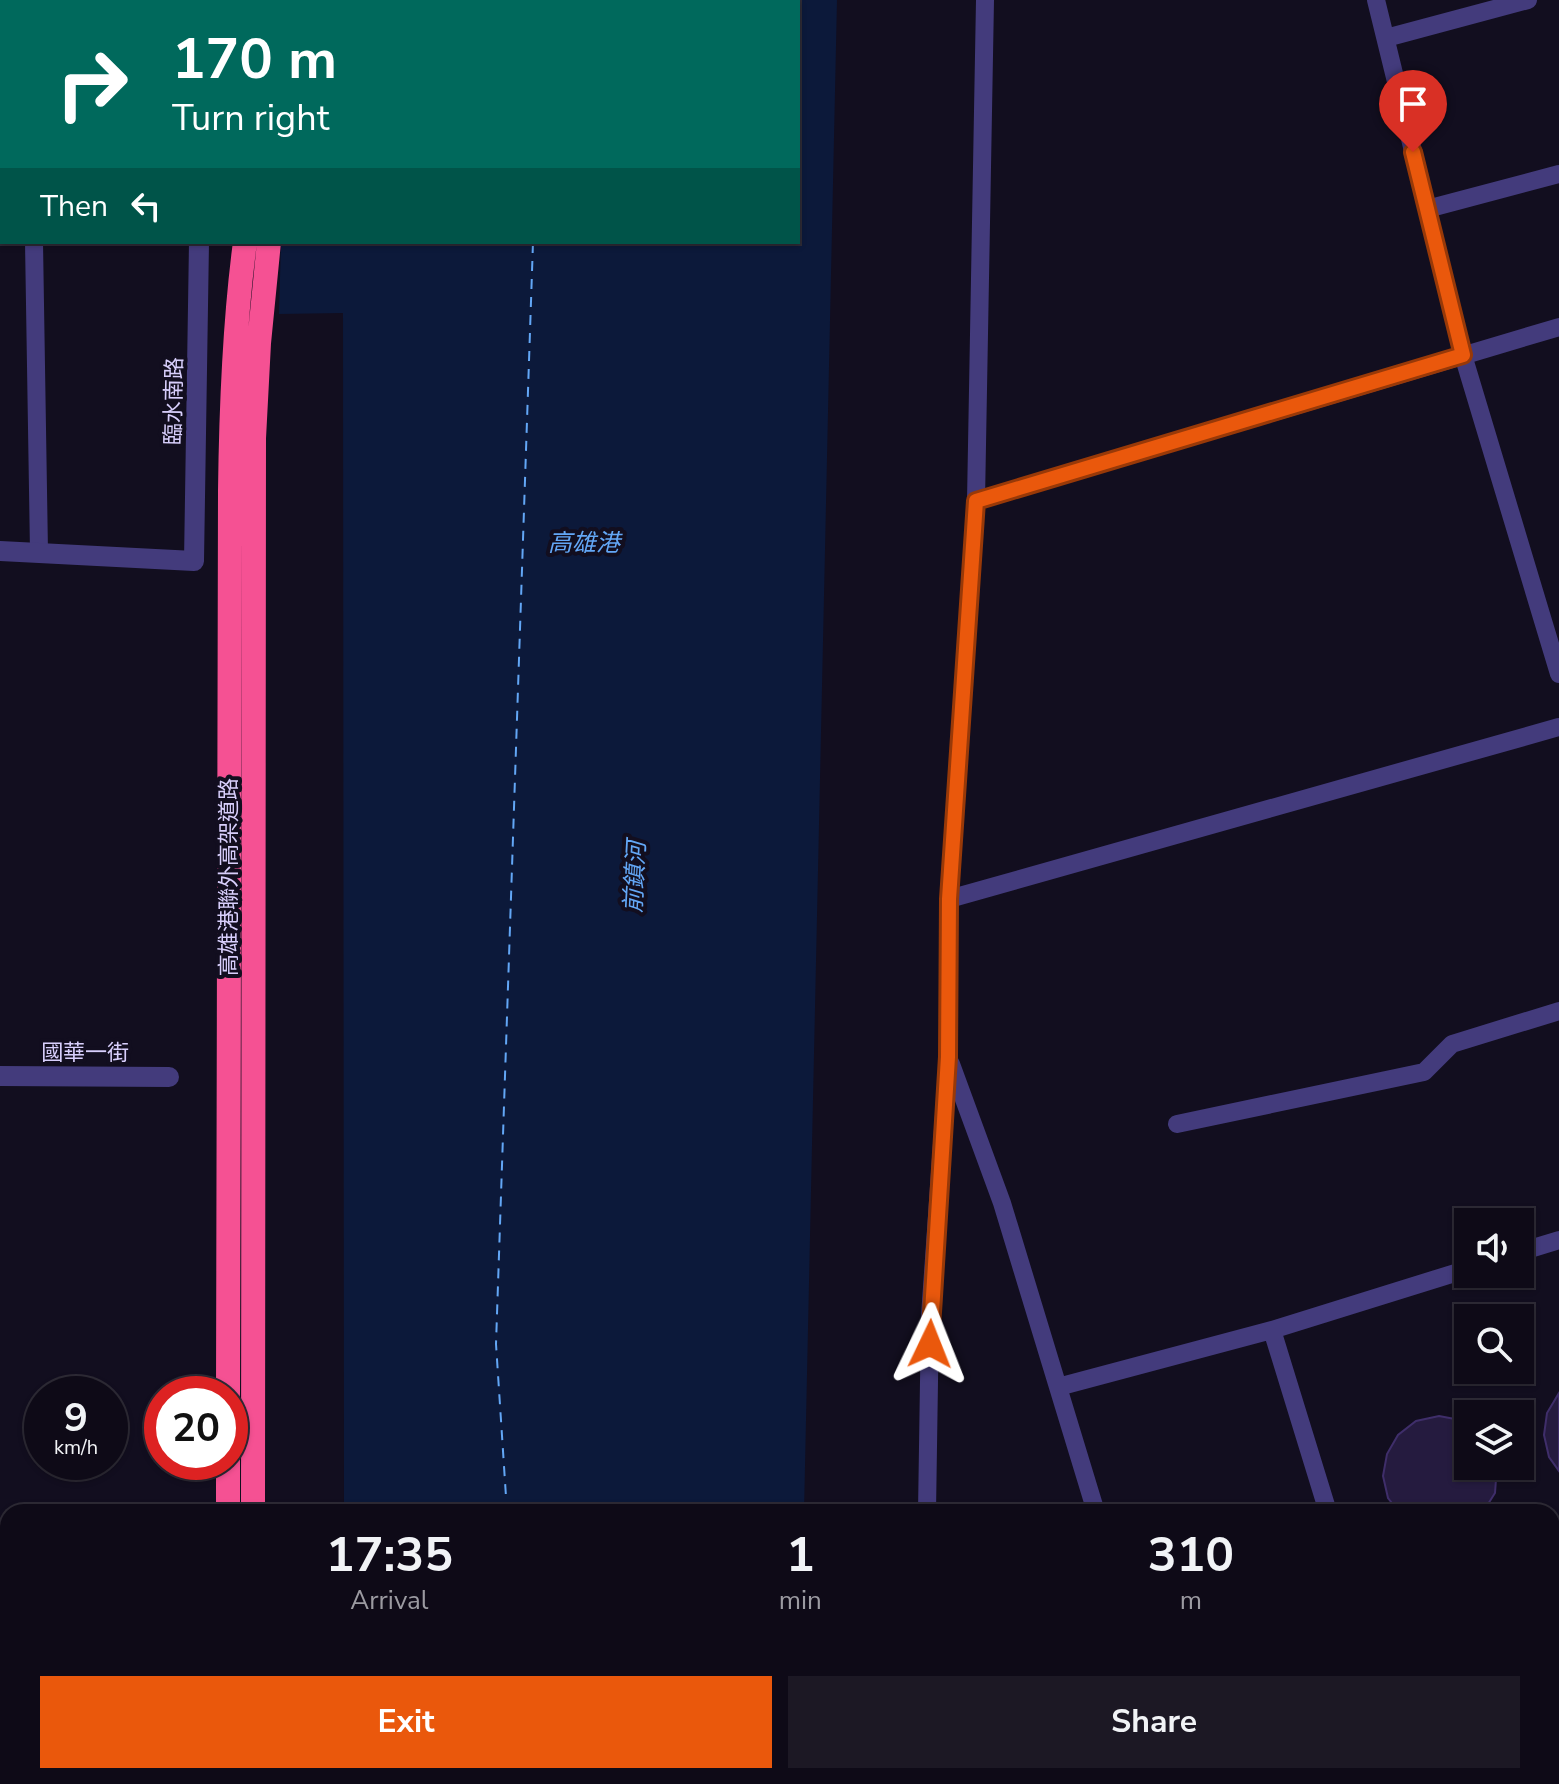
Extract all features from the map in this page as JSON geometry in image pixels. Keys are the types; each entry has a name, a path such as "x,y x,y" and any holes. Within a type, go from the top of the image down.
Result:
{"highway":[{"name":"高雄港聯外高架道路","path":"228,1376 230,459 237,301 245,244"},
{"name":"高雄港聯外高架道路","path":"253,1504 254,438 269,244"},
{"path":"228,1480 228,1504"}],"street":[{"name":"臨水南路","path":"39,552 194,561 199,244"},
{"path":"0,551 39,552"},
{"name":"國華一街","path":"0,1076 169,1077"}],"lane":[{"path":"927,1504 930,1316 948,1057 949,899 976,501 985,0"},
{"path":"1376,0 1463,355 1559,674"},
{"path":"1386,38 1528,0"},
{"path":"1427,209 1559,174"},
{"path":"34,244 39,552"},
{"path":"976,501 1559,327"},
{"path":"949,899 1559,727"},
{"path":"1177,1124 1424,1072 1452,1044 1559,1011"},
{"path":"948,1057 1002,1203 1094,1504"},
{"path":"1534,1248 1559,1240"},
{"path":"1058,1387 1272,1330 1454,1273"},
{"path":"1272,1330 1326,1504"}],"water":[{"name":"高雄港","path":"800,0 837,0 804,1504 344,1504 343,313 279,314 281,244 800,244"}],"building":[{"path":"1559,1393 1559,1471 1549,1457 1544,1435 1547,1413"},
{"path":"1439,1416 1454,1419 1454,1480 1496,1480 1495,1493 1488,1504 1393,1504 1388,1498 1383,1476 1387,1454 1398,1435 1416,1421"}],"ferry route":[{"path":"506,1504 496,1344 533,244"}],"route":[{"path":"930,1344 948,1057 949,899 976,501 1463,355 1413,152"}],"water label":[{"name":"前鎮河","path":"635,877"}]}
